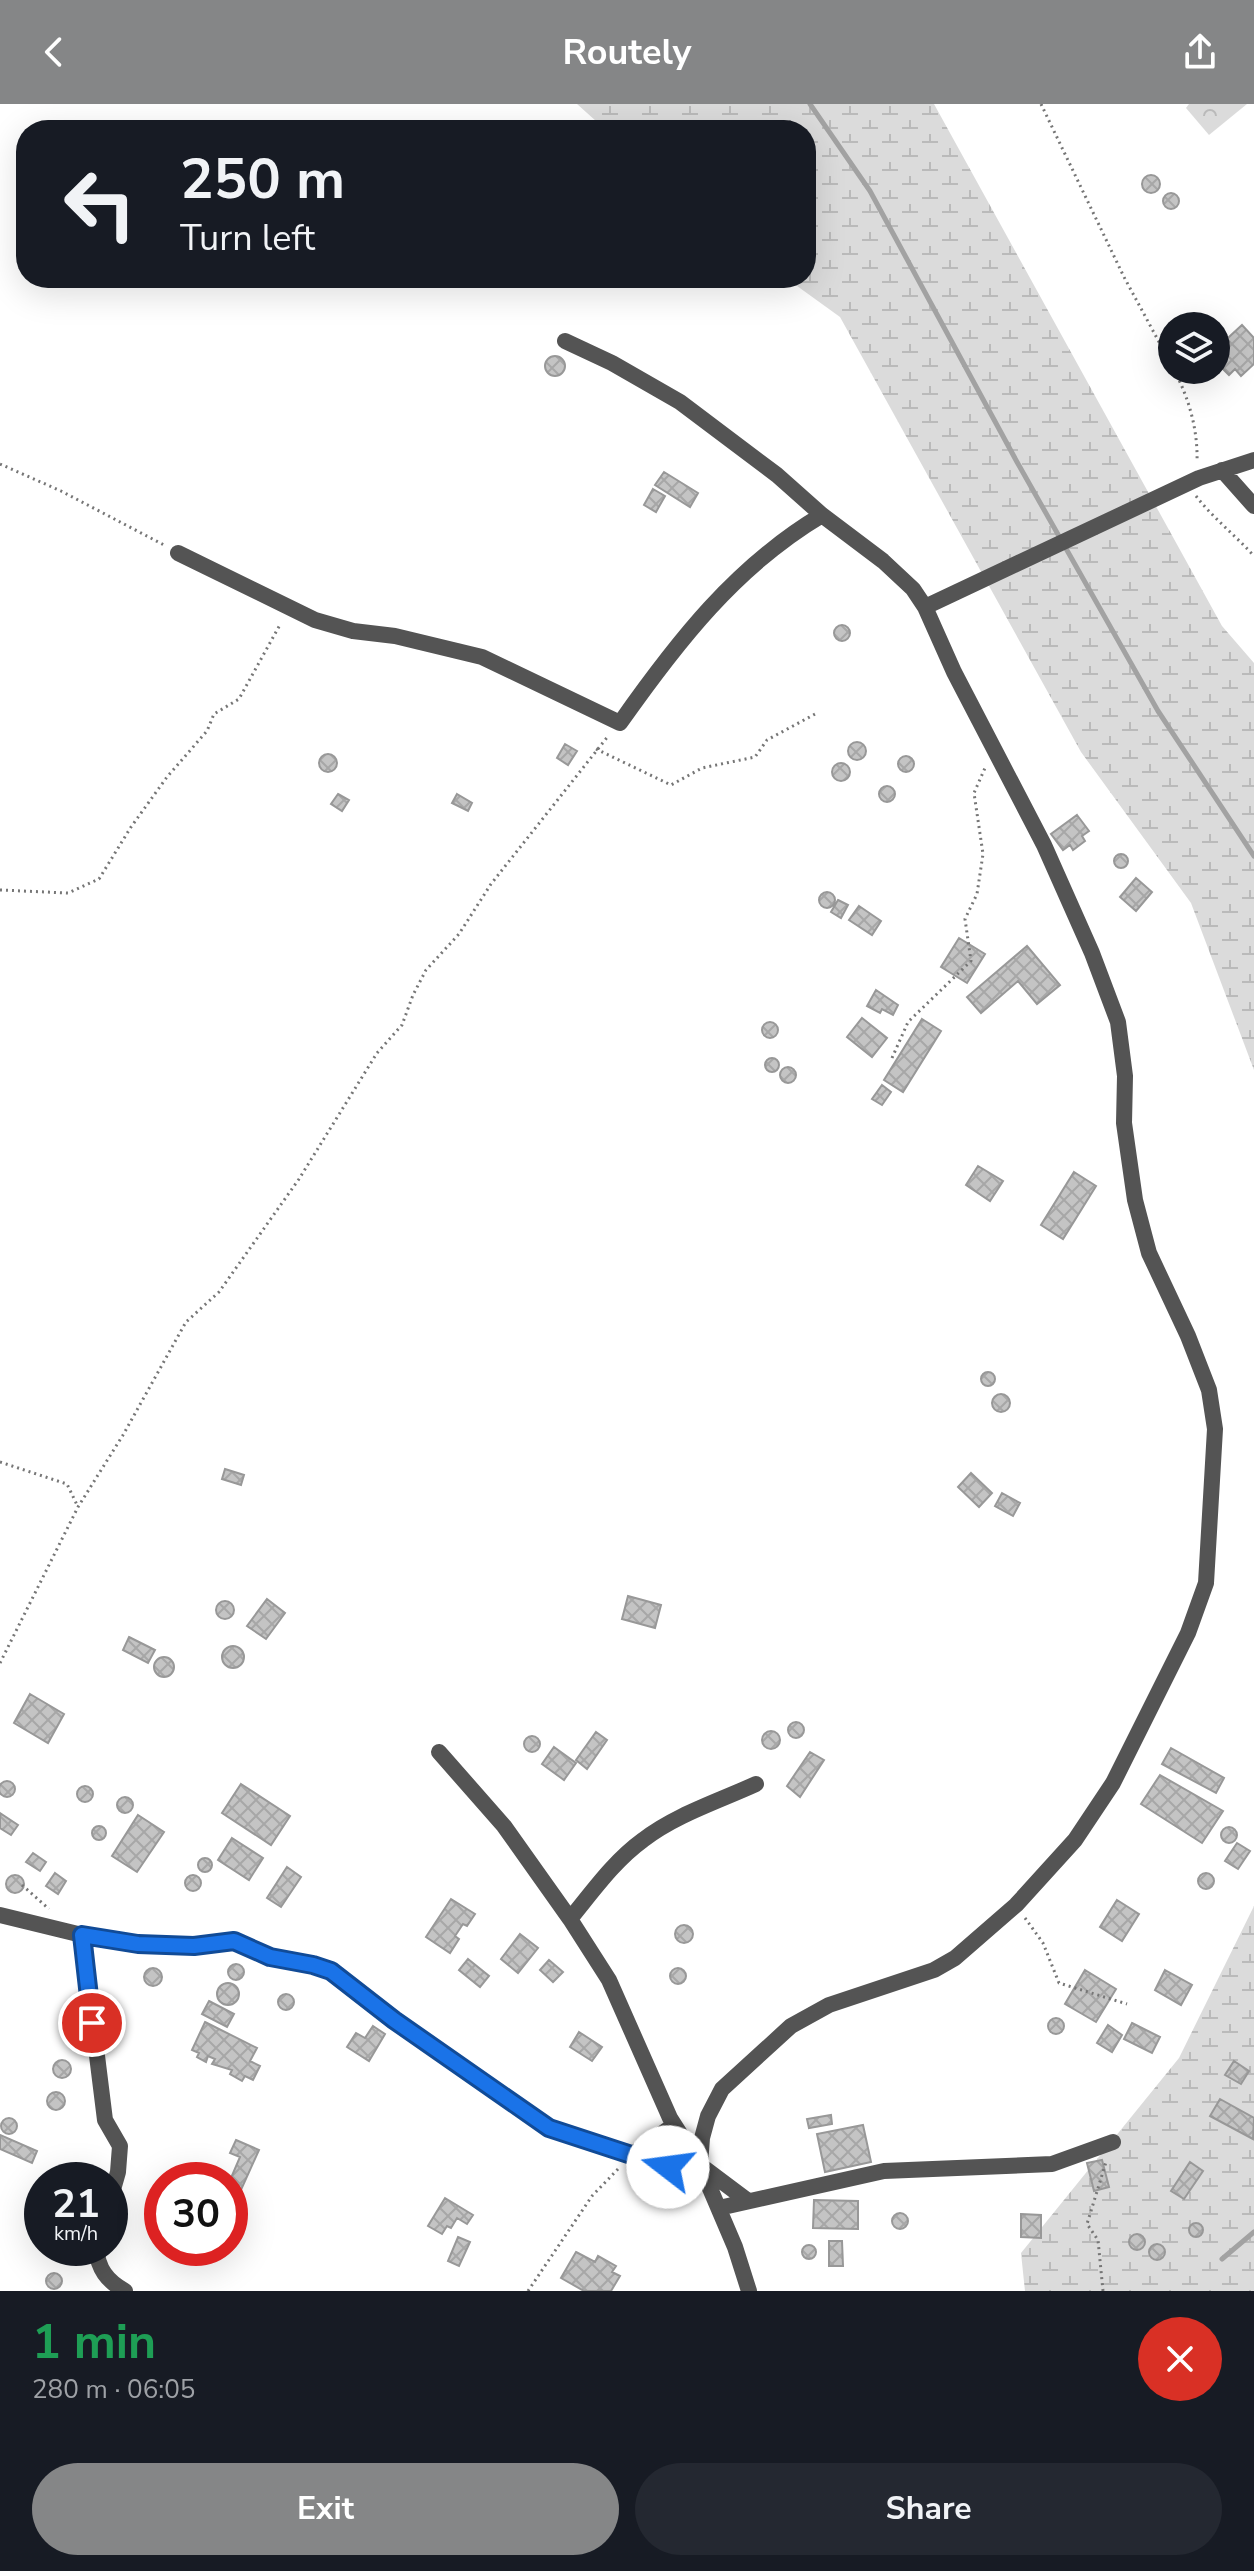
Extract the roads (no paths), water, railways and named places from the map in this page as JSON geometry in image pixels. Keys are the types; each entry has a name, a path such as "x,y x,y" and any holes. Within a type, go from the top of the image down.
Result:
{"street":[{"path":"565,341 612,363 680,402 883,561 913,589 925,607 954,672 1044,845 1092,953 1118,1022 1125,1076 1124,1123 1135,1200 1149,1253 1188,1336 1209,1390 1215,1429 1206,1583 1188,1633 1113,1783 1075,1840 1016,1905 955,1958 934,1970 829,2005 791,2026 722,2089 708,2116 702,2138 701,2170"},
{"path":"925,607 1187,483 1254,460"},
{"path":"1222,470 1254,506"},
{"path":"178,553 315,620 353,631 395,636 482,657 620,723 676,646 733,583 762,555 822,515"},
{"path":"439,1752 504,1826 609,1980 674,2125 719,2208 749,2291"},
{"path":"570,1919 613,1867 644,1839 685,1816 756,1784"},
{"path":"0,1915 82,1935 138,1944 194,1946 234,1941 270,1957 331,1971 394,2020 549,2128 630,2156 701,2170 748,2201"},
{"path":"82,1935 105,2120 120,2146 119,2162"},
{"path":"630,2156 674,2125"},
{"path":"719,2208 884,2171 1052,2164 1113,2142"},
{"path":"100,2266 105,2276 125,2291"}],"waterway":[{"path":"810,104 870,191 1017,462 1158,711 1254,856"},
{"path":"1222,2259 1254,2232"}]}
